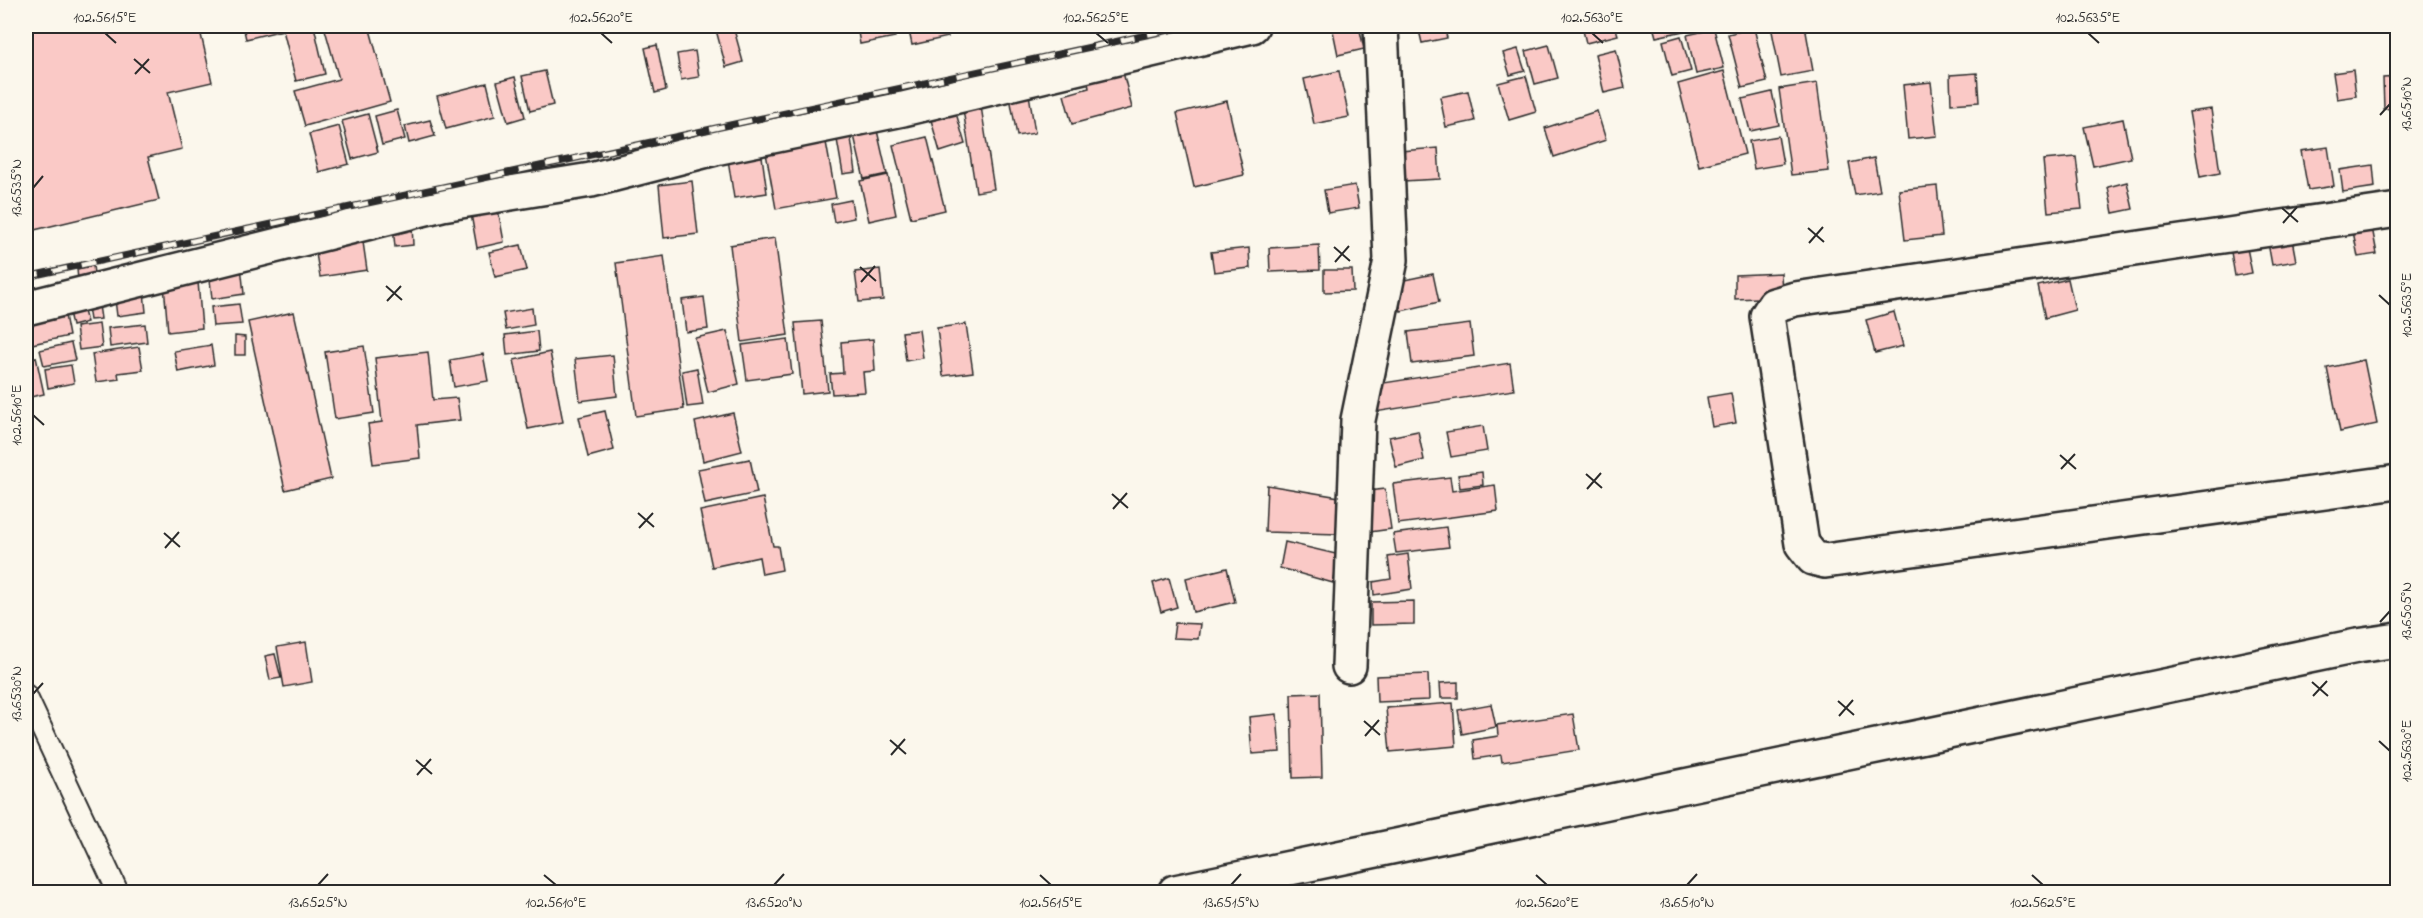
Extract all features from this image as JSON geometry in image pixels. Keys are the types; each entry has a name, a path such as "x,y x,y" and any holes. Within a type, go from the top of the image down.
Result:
{"street":[{"path":"26,308 442,204 591,180 715,148 903,109 1252,26"},
{"path":"1349,666 1358,420 1390,260 1381,26"},
{"path":"2397,210 1795,299 1774,305 1767,316 1802,544 1813,558 1825,561 2397,482"},
{"path":"1174,892 2357,646 2397,640"}],"lane":[{"path":"26,695 118,892"}],"building":[{"path":"26,26 199,26 212,82 168,92 182,149 148,157 159,200 26,232"},
{"path":"243,26 314,26 325,74 296,81 283,30 246,39"},
{"path":"324,26 369,26 390,102 305,126 295,91 339,79"},
{"path":"733,26 743,62 726,67 716,30"},
{"path":"857,26 893,26 895,37 860,44"},
{"path":"908,26 945,26 948,37 912,45"},
{"path":"1332,26 1359,26 1364,49 1338,55"},
{"path":"1418,26 1444,26 1447,38 1422,43"},
{"path":"1582,26 1615,26 1618,35 1586,43"},
{"path":"1653,26 1706,26 1656,37"},
{"path":"1771,26 1805,26 1813,71 1781,77"},
{"path":"1754,28 1767,82 1742,88 1728,34"},
{"path":"1714,29 1724,68 1696,74 1687,35"},
{"path":"1681,36 1691,71 1672,76 1663,41"},
{"path":"657,45 666,90 655,93 645,48"},
{"path":"1549,45 1558,78 1535,84 1526,51"},
{"path":"1518,49 1525,71 1510,75 1503,53"},
{"path":"1616,49 1625,88 1604,93 1595,54"},
{"path":"695,51 699,77 681,80 677,54"},
{"path":"1122,68 1132,108 1072,124 1064,95 1089,88 1087,77"},
{"path":"2353,70 2356,96 2337,99 2333,73"},
{"path":"545,71 553,105 530,111 522,76"},
{"path":"1339,71 1349,117 1314,124 1304,79"},
{"path":"1724,71 1745,154 1699,166 1678,84"},
{"path":"1977,73 1979,102 1951,104 1950,75"},
{"path":"1526,76 1536,112 1509,120 1498,83"},
{"path":"515,77 525,117 508,122 497,82"},
{"path":"2398,77 2398,108 2384,109 2383,78"},
{"path":"1931,82 1937,136 1908,139 1903,85"},
{"path":"487,83 495,116 446,129 437,96"},
{"path":"1817,83 1829,171 1791,175 1779,89"},
{"path":"1468,91 1475,121 1446,127 1440,97"},
{"path":"1772,92 1779,125 1750,131 1742,99"},
{"path":"1029,94 1035,133 1017,136 1010,97"},
{"path":"980,100 994,189 976,192 962,103"},
{"path":"1227,101 1244,175 1194,187 1177,113"},
{"path":"954,106 965,144 940,152 929,113"},
{"path":"2211,109 2220,173 2200,177 2189,112"},
{"path":"397,110 405,139 382,145 375,116"},
{"path":"1597,111 1606,140 1554,157 1545,128"},
{"path":"368,114 378,152 352,159 342,121"},
{"path":"2123,119 2131,158 2093,166 2084,127"},
{"path":"430,120 435,136 409,143 405,126"},
{"path":"339,126 349,164 319,172 309,134"},
{"path":"876,126 887,174 864,179 853,131"},
{"path":"824,131 836,198 776,209 764,142"},
{"path":"850,132 856,172 843,174 836,134"},
{"path":"1778,136 1783,164 1754,169 1749,141"},
{"path":"927,137 945,210 911,218 893,145"},
{"path":"2328,147 2334,186 2308,190 2301,151"},
{"path":"1438,148 1440,179 1403,181 1400,151"},
{"path":"761,149 767,193 734,198 727,153"},
{"path":"2076,157 2082,209 2048,212 2043,160"},
{"path":"1874,158 1880,191 1855,195 1849,163"},
{"path":"2373,165 2375,187 2343,192 2340,170"},
{"path":"888,175 896,215 869,221 860,181"},
{"path":"692,181 698,234 664,238 659,185"},
{"path":"2127,182 2133,209 2113,213 2108,187"},
{"path":"1355,185 1359,208 1328,213 1324,190"},
{"path":"1937,186 1942,236 1905,240 1899,190"},
{"path":"851,200 854,218 834,222 831,204"},
{"path":"498,209 504,242 477,248 471,214"},
{"path":"2371,222 2377,254 2358,257 2352,226"},
{"path":"412,225 413,245 395,247 393,227"},
{"path":"2291,234 2296,261 2272,265 2267,237"},
{"path":"362,235 367,270 320,277 314,242"},
{"path":"775,238 788,335 742,342 730,245"},
{"path":"2246,243 2252,273 2235,276 2230,246"},
{"path":"521,245 527,270 495,277 489,252"},
{"path":"1319,245 1320,270 1270,272 1269,248"},
{"path":"1249,248 1250,268 1214,272 1211,252"},
{"path":"664,256 684,409 636,416 616,263"},
{"path":"93,266 96,288 79,290 77,269"},
{"path":"241,266 244,294 212,299 209,270"},
{"path":"880,269 883,300 859,302 855,272"},
{"path":"1324,270 1352,270 1353,291 1324,292"},
{"path":"1781,273 1782,297 1735,299 1735,275"},
{"path":"1433,274 1439,302 1401,311 1395,282"},
{"path":"2068,279 2075,310 2045,318 2038,286"},
{"path":"198,282 202,328 168,332 164,285"},
{"path":"114,291 144,292 146,312 117,316"},
{"path":"704,297 708,329 686,332 682,300"},
{"path":"82,304 87,322 72,326 68,307"},
{"path":"239,304 242,324 213,326 211,307"},
{"path":"99,305 101,319 90,320 88,307"},
{"path":"532,308 534,325 506,330 503,313"},
{"path":"64,310 69,336 32,344 26,318"},
{"path":"294,312 331,479 285,490 248,322"},
{"path":"1894,312 1903,346 1875,353 1866,320"},
{"path":"821,321 828,391 802,394 795,323"},
{"path":"99,324 102,347 79,350 76,327"},
{"path":"145,324 147,342 110,347 108,328"},
{"path":"966,324 973,372 943,376 937,328"},
{"path":"1470,324 1474,356 1412,364 1408,332"},
{"path":"919,330 923,358 906,361 902,332"},
{"path":"537,331 539,351 507,355 505,335"},
{"path":"727,331 739,384 708,392 695,338"},
{"path":"235,336 245,337 245,355 235,355"},
{"path":"788,339 792,374 747,380 742,345"},
{"path":"873,339 875,371 863,372 865,392 832,394 830,374 843,373 841,342"},
{"path":"71,343 75,360 44,366 40,350"},
{"path":"211,345 214,365 178,372 174,351"},
{"path":"364,346 374,413 335,419 325,352"},
{"path":"139,347 143,370 118,373 119,379 96,382 92,354"},
{"path":"428,352 433,400 457,398 460,420 417,425 420,458 373,464 368,424 382,422 375,358"},
{"path":"550,352 563,422 528,429 514,360"},
{"path":"483,354 488,381 454,387 450,360"},
{"path":"613,355 617,396 580,401 575,359"},
{"path":"36,357 44,394 26,398 26,359"},
{"path":"2364,360 2377,424 2340,432 2327,368"},
{"path":"1510,363 1514,390 1375,412 1371,385"},
{"path":"71,365 74,383 48,388 45,369"},
{"path":"697,368 703,405 687,407 682,371"},
{"path":"1731,393 1736,423 1712,427 1707,397"},
{"path":"605,411 614,450 588,457 579,417"},
{"path":"733,413 742,451 703,461 695,422"},
{"path":"1483,426 1487,451 1451,457 1446,432"},
{"path":"1418,431 1424,460 1396,467 1389,437"},
{"path":"750,459 757,493 705,504 698,469"},
{"path":"1482,472 1483,485 1460,488 1458,475"},
{"path":"1450,477 1452,491 1495,485 1498,511 1398,524 1393,484"},
{"path":"1267,485 1339,497 1339,534 1265,532"},
{"path":"1385,489 1391,529 1363,533 1358,492"},
{"path":"763,498 773,546 778,546 782,570 762,574 759,557 712,567 700,511"},
{"path":"1446,527 1449,547 1396,553 1393,534"},
{"path":"1285,542 1340,555 1333,583 1280,568"},
{"path":"1408,554 1412,589 1374,595 1373,582 1391,579 1388,557"},
{"path":"1227,568 1235,602 1193,612 1186,578"},
{"path":"1169,578 1177,607 1161,612 1153,583"},
{"path":"1414,601 1414,624 1371,625 1371,602"},
{"path":"1175,623 1200,624 1198,639 1173,638"},
{"path":"306,642 312,682 284,687 277,647"},
{"path":"275,654 281,678 270,680 265,656"},
{"path":"1428,674 1429,700 1377,702 1376,676"},
{"path":"1458,682 1458,698 1441,698 1440,683"},
{"path":"1320,693 1322,777 1293,778 1291,694"},
{"path":"1453,703 1456,746 1390,752 1386,708"},
{"path":"1491,704 1496,727 1462,734 1458,710"},
{"path":"1277,714 1280,752 1252,754 1249,717"},
{"path":"1573,714 1579,750 1502,762 1501,755 1475,759 1473,740 1498,736 1497,725"}],"railway":[{"path":"26,277 1188,26"}]}
